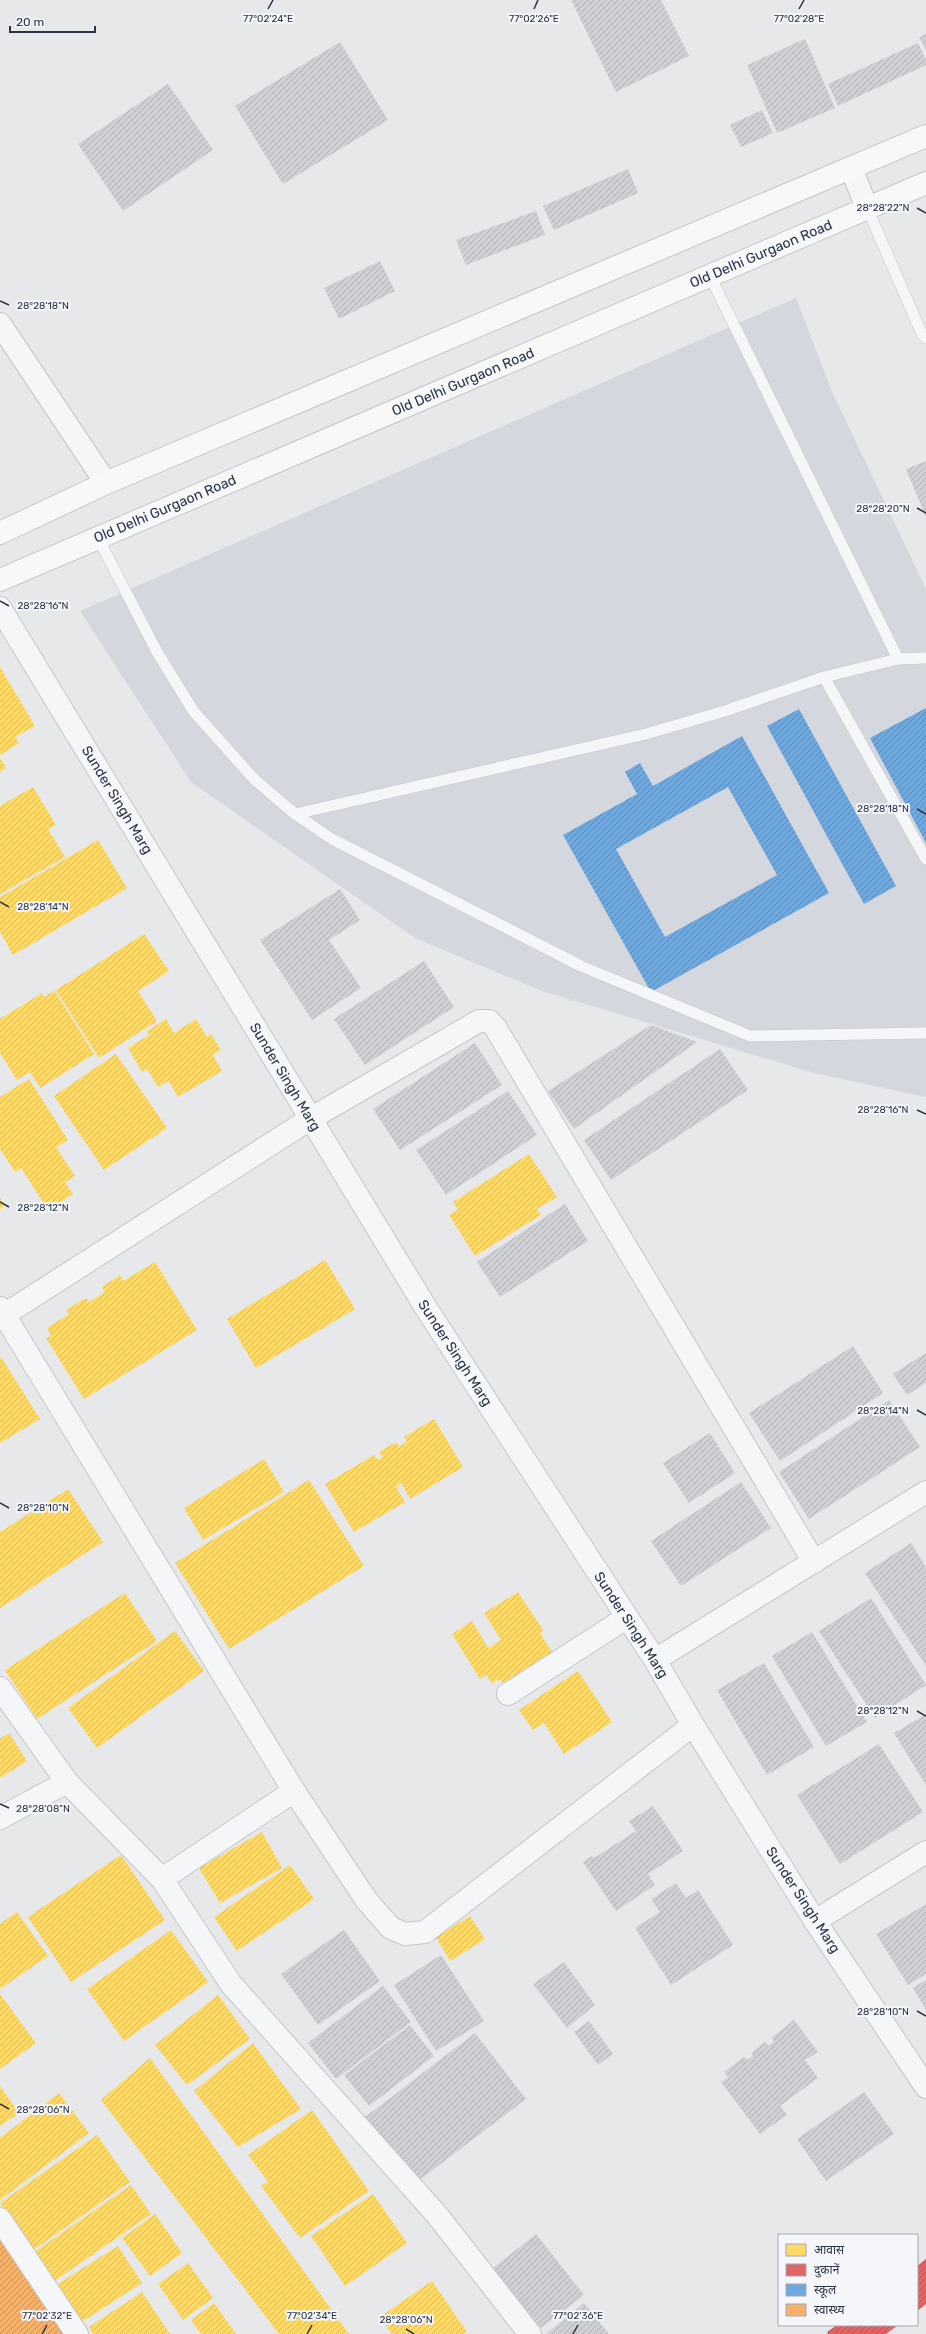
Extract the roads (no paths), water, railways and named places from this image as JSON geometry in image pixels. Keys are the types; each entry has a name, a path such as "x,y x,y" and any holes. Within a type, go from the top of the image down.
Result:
{"main road":[{"path":"0,533 106,483 926,136"},
{"name":"Old Delhi Gurgaon Road","path":"0,580 926,183"}],"street":[{"path":"851,168 867,208"},
{"path":"0,324 106,483"},
{"name":"Sunder Singh Marg","path":"0,608 426,1308 626,1618 655,1660 693,1725 816,1921 926,2088"},
{"path":"693,1725 425,1932 405,1934 391,1928 367,1901 294,1791 2,1312 310,1119 479,1021 489,1021 495,1027 814,1562"},
{"path":"655,1660 926,1492"},
{"path":"508,1694 626,1618"},
{"path":"0,1688 67,1782 162,1879 231,1984 437,2215 530,2334"},
{"path":"0,1818 67,1782"},
{"path":"162,1879 294,1791"},
{"path":"816,1921 926,1852"},
{"path":"0,2218 77,2334"}],"lane":[{"path":"867,208 922,334 926,338"},
{"path":"710,276 898,659"},
{"path":"98,538 157,652 194,712 256,780 295,814 332,839 581,966 750,1036 926,1033"},
{"path":"295,814 646,734 725,710 824,677 898,659 926,658"},
{"path":"824,677 926,859"}]}
